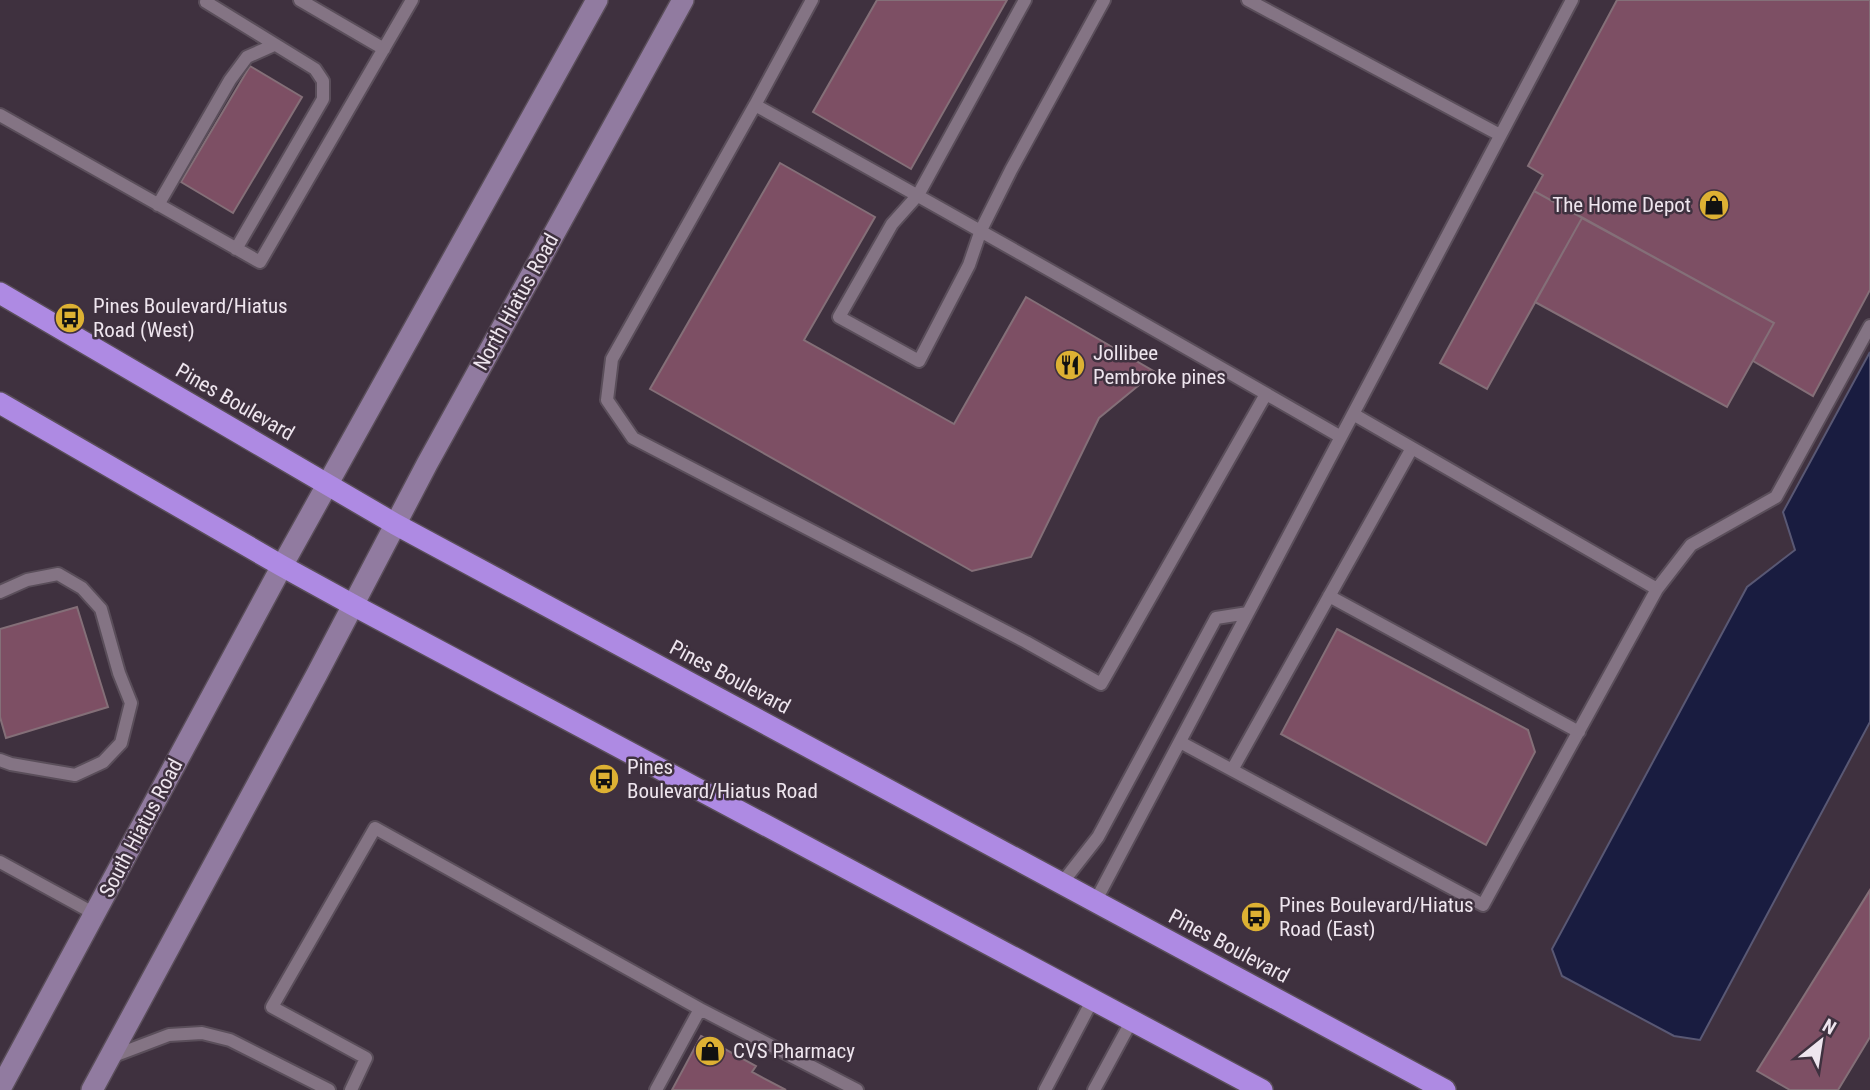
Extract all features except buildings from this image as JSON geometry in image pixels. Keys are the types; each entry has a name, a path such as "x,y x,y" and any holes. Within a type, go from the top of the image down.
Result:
{"highway":[{"name":"Pines Boulevard","path":"0,293 395,524 1445,1090"},
{"path":"0,402 353,605 1262,1090"}],"main road":[{"path":"282,566 597,0"},
{"name":"North Hiatus Road","path":"353,605 682,0"},
{"name":"South Hiatus Road","path":"0,1089 282,566"},
{"path":"92,1090 353,605"}],"lane":[{"path":"300,0 384,49"},
{"path":"0,115 260,262 412,0"},
{"path":"812,0 612,359 607,400 634,438 1026,642 1101,684 1266,394"},
{"path":"1026,0 918,195 892,224 839,317 919,361 969,264 981,230 1011,170 1104,0"},
{"path":"1248,0 1500,135"},
{"path":"1096,902 1572,0"},
{"path":"206,2 315,69 323,81 323,99 236,249"},
{"path":"159,205 230,80 247,57 274,45"},
{"path":"755,105 981,230 1341,437"},
{"path":"1180,742 1483,905 1657,589 1691,545 1776,497 1870,326"},
{"path":"1353,414 1657,589"},
{"path":"1232,770 1412,448"},
{"path":"0,592 27,580 58,574 82,588 101,609 119,673 131,703 121,743 103,762 75,775 0,761"},
{"path":"1329,596 1579,732"},
{"path":"1062,883 1098,836 1216,618 1248,613"},
{"path":"351,1090 366,1058 272,1007 375,828 700,1009 857,1090"},
{"path":"0,862 95,914"},
{"path":"1045,1090 1093,999"},
{"path":"656,1090 700,1009"},
{"path":"1094,1090 1132,1020"},
{"path":"111,1057 169,1035 202,1033 230,1040 329,1090"}],"shaded area":[{"path":"1870,352 1870,722 1700,1040 1674,1036 1562,976 1552,949 1747,587 1795,550 1783,512"}],"place":[{"name":"The Home Depot","path":"1714,205"},
{"name":"Pines Boulevard/Hiatus Road (West)","path":"70,318"},
{"name":"Jollibee Pembroke pines","path":"1070,365"},
{"name":"Pines Boulevard/Hiatus Road","path":"604,779"},
{"name":"Pines Boulevard/Hiatus Road (East)","path":"1256,917"},
{"name":"CVS Pharmacy","path":"710,1051"}]}
